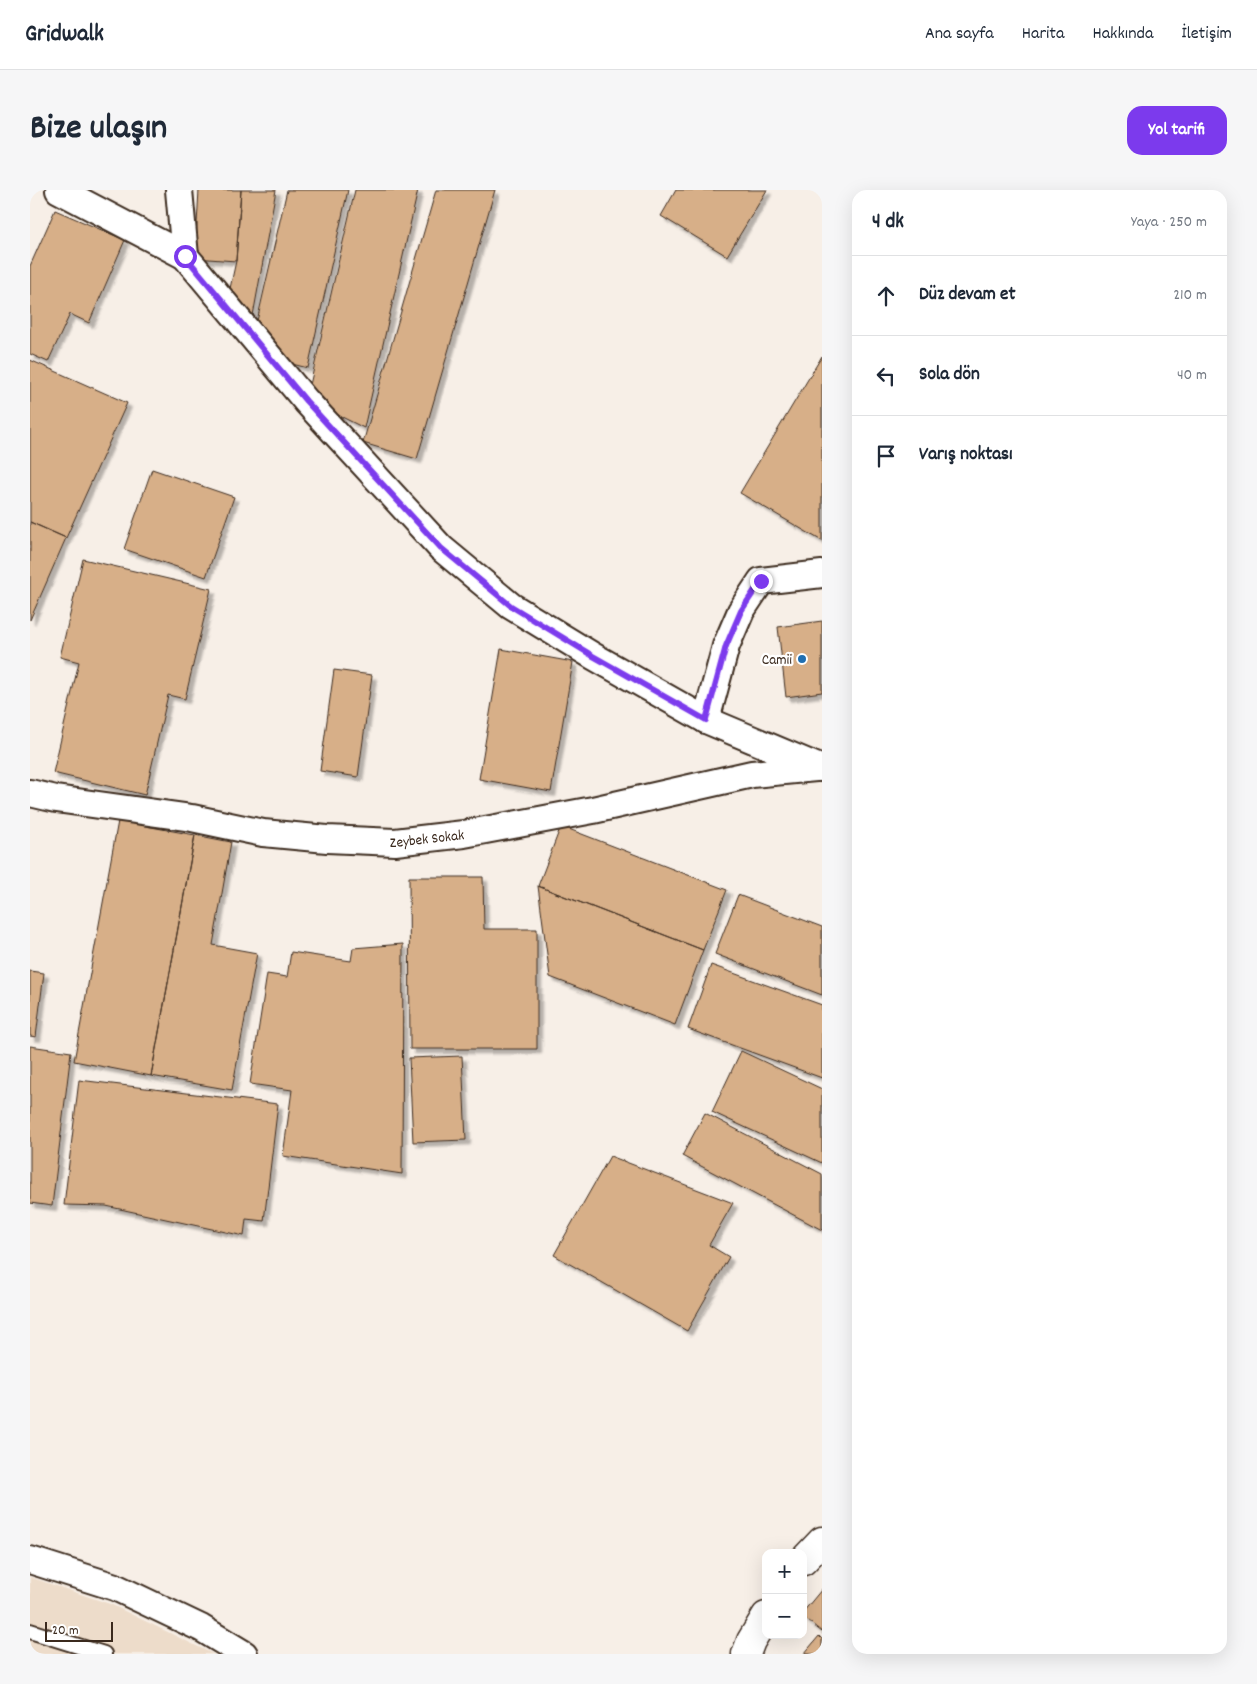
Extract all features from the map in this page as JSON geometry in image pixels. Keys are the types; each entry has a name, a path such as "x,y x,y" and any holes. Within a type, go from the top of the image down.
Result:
{"street":[{"path":"59,190 185,256 306,401 441,548 511,606 593,656 706,720 821,768"},
{"path":"180,190 185,256"},
{"path":"706,720 726,646 741,611 761,581 822,574"},
{"name":"Zeybek Sokak","path":"30,793 56,799 192,818 263,833 327,839 395,842 464,834 593,810 752,774 821,768"},
{"path":"807,1558 822,1541"},
{"path":"30,1560 115,1587 201,1628 244,1654"},
{"path":"745,1650 762,1622"}],"lane":[{"path":"30,1631 104,1654"}],"shaded area":[{"path":"30,1577 110,1604 213,1654 30,1654"}],"building":[{"path":"199,190 241,190 236,261 195,258"},
{"path":"241,190 276,190 252,321 229,293 236,261"},
{"path":"287,190 348,190 308,368 292,364 257,321"},
{"path":"355,190 418,190 364,428 330,411 310,385"},
{"path":"436,190 495,190 417,459 363,443"},
{"path":"676,190 767,190 727,256 661,216"},
{"path":"55,210 125,240 89,323 70,314 48,362 30,354 30,266"},
{"path":"822,356 822,541 740,493"},
{"path":"30,360 127,403 66,538 30,522"},
{"path":"152,469 234,497 206,577 124,549"},
{"path":"30,522 66,538 30,620"},
{"path":"83,559 211,589 185,699 168,695 145,795 53,773 79,662 60,657"},
{"name":"Camii","path":"822,621 822,692 786,697 778,627"},
{"path":"501,649 573,662 551,792 479,779"},
{"path":"334,670 372,675 358,777 320,771"},
{"path":"118,821 195,835 151,1076 74,1061"},
{"path":"561,826 727,890 703,950 538,886"},
{"path":"195,835 231,842 213,945 257,953 232,1090 151,1076"},
{"path":"409,877 483,877 484,929 537,929 537,1049 410,1049"},
{"path":"538,886 703,950 675,1025 550,977"},
{"path":"738,895 822,927 822,995 715,954"},
{"path":"403,944 402,1174 283,1156 292,1090 250,1084 267,974 287,977 291,952 351,961 353,948"},
{"path":"711,965 822,1005 822,1078 688,1029"},
{"path":"30,971 44,973 36,1037 30,1036"},
{"path":"30,1046 71,1052 52,1206 30,1203"},
{"path":"741,1051 822,1089 822,1163 712,1112"},
{"path":"462,1056 466,1140 413,1142 409,1058"},
{"path":"79,1080 278,1104 264,1221 246,1219 244,1236 106,1206 64,1205"},
{"path":"705,1113 822,1174 822,1230 682,1156"},
{"path":"610,1156 733,1203 709,1245 729,1257 687,1331 554,1255"},
{"path":"822,1589 822,1632 807,1620 807,1607"},
{"path":"819,1636 822,1639 822,1654 804,1654"}],"place":[{"name":"Camii","path":"802,659"}],"route":[{"path":"185,256 306,401 441,548 511,606 593,656 706,720 726,646 741,611 761,581"}]}
